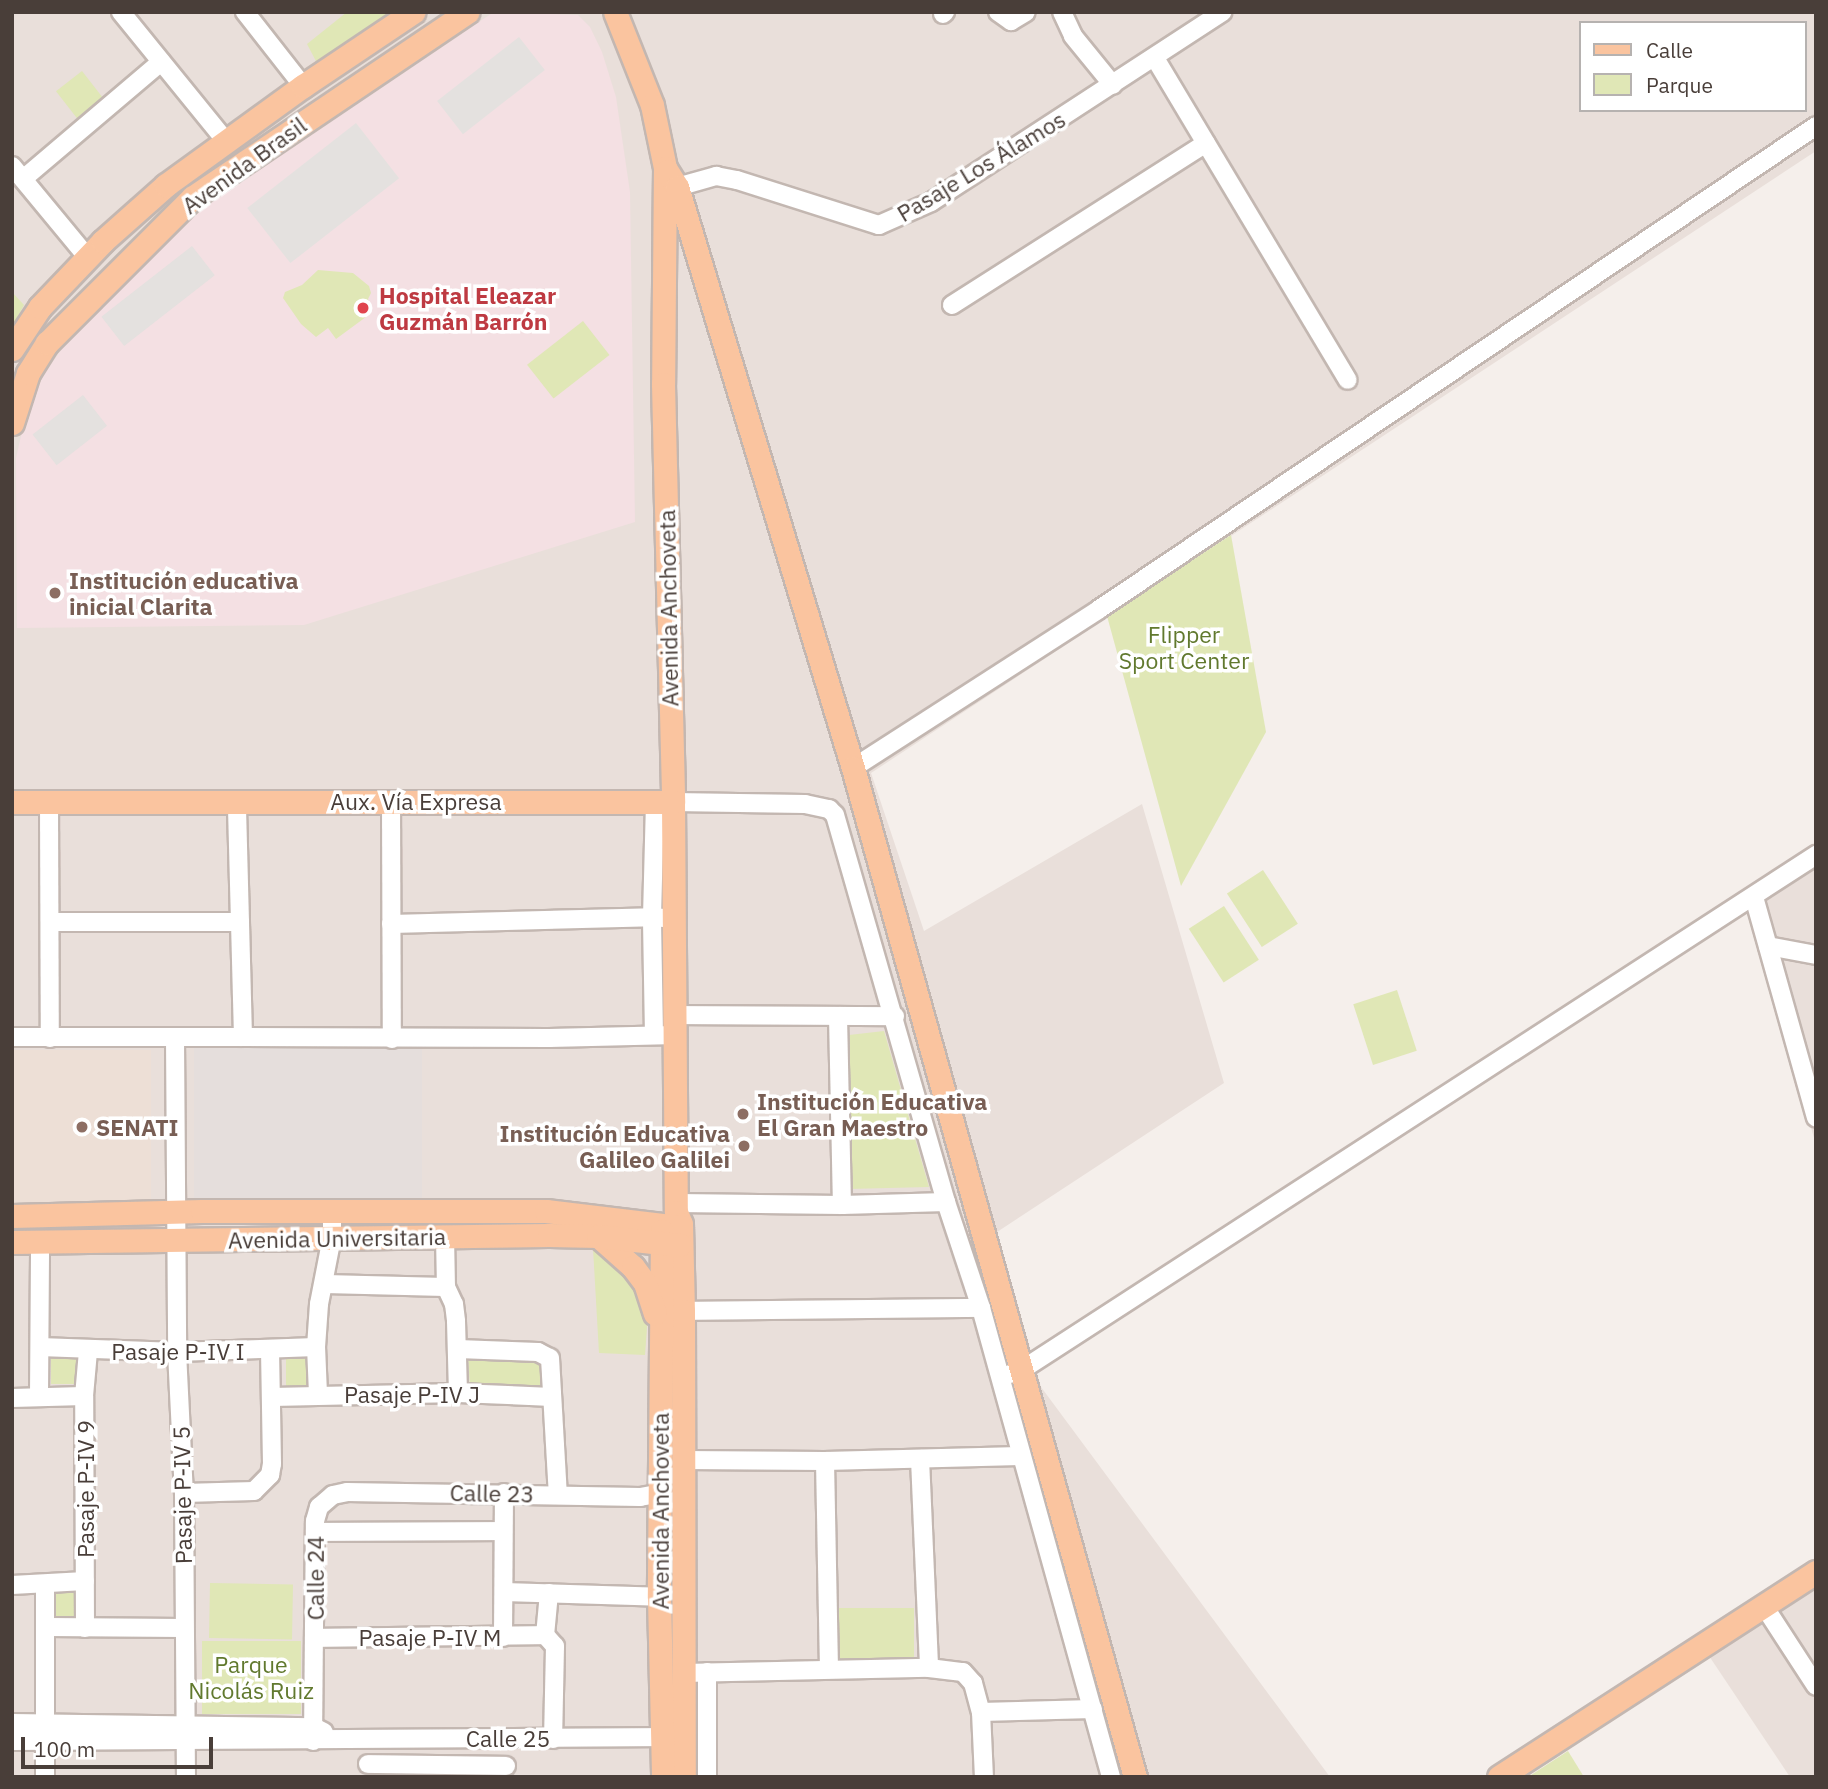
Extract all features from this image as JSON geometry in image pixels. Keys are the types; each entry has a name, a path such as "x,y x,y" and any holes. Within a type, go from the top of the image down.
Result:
{"main road":[{"name":"Avenida Brasil","path":"12,349 40,307 166,185 303,86 413,12"},
{"name":"Avenida Brasil","path":"12,423 28,373 64,325 193,197 467,12"},
{"name":"Avenida Anchoveta","path":"615,12 652,105 665,168 662,918 673,1226 683,1311 684,1673 663,1777"},
{"path":"665,168 677,187 853,768 1010,1374 1135,1777"},
{"path":"40,307 64,325"},
{"name":"Aux. Vía Expresa","path":"12,802 664,802"},
{"path":"12,1216 332,1210 546,1210 673,1226"},
{"name":"Avenida Anchoveta","path":"673,1226 660,1328 662,1493 659,1597 673,1737 684,1777"},
{"name":"Avenida Universitaria","path":"12,1242 598,1236 673,1226"},
{"path":"598,1236 633,1267 645,1283 660,1328"},
{"path":"1499,1777 1816,1572"}],"street":[{"path":"121,12 226,141"},
{"path":"245,12 303,86"},
{"path":"998,12 1010,21 1026,12"},
{"path":"1062,12 1073,36 1113,85"},
{"name":"Pasaje Los Álamos","path":"677,187 716,176 737,180 879,225 932,202 1222,12"},
{"path":"1155,58 1348,380"},
{"path":"88,258 18,172 162,62"},
{"path":"853,768 1098,610 1816,126"},
{"path":"952,305 1206,143"},
{"path":"391,800 392,1039"},
{"path":"237,802 243,1037"},
{"name":"Aux. Vía Expresa","path":"664,802 819,805 835,815 895,1016"},
{"path":"49,803 50,1038"},
{"path":"1010,1374 1816,855"},
{"path":"1754,897 1816,1117"},
{"path":"391,924 662,918"},
{"path":"51,922 240,922"},
{"path":"1768,946 1816,955"},
{"path":"838,1016 842,1205"},
{"path":"12,1037 392,1039 668,1028 838,1016 895,1016 946,1202 981,1308 1010,1374 1020,1456 1111,1777"},
{"name":"Pasaje P-IV 5","path":"175,1038 177,1352 184,1493 186,1777"},
{"path":"673,1226 842,1205 946,1202"},
{"path":"318,1394 316,1347 319,1304 332,1237 332,1210"},
{"path":"446,1236 446,1287 454,1304 458,1393"},
{"path":"39,1397 40,1242"},
{"path":"324,1284 446,1287"},
{"path":"683,1311 981,1308"},
{"name":"Pasaje P-IV I","path":"40,1347 88,1351 177,1352 316,1347"},
{"path":"457,1349 546,1354 551,1365 558,1494"},
{"path":"184,1493 254,1491 270,1475 270,1350"},
{"name":"Pasaje P-IV 9","path":"85,1628 84,1396 88,1351"},
{"name":"Pasaje P-IV J","path":"272,1397 458,1393 552,1397"},
{"path":"12,1398 84,1396"},
{"path":"683,1460 825,1461 1020,1456"},
{"path":"920,1459 929,1668"},
{"path":"825,1461 828,1669"},
{"name":"Calle 23","path":"324,1501 347,1492 640,1497 662,1493"},
{"path":"503,1637 504,1493"},
{"name":"Calle 24","path":"313,1734 315,1513 324,1501"},
{"path":"315,1532 503,1531"},
{"path":"12,1584 85,1581"},
{"path":"45,1584 45,1777"},
{"path":"504,1592 659,1597"},
{"path":"549,1592 545,1635 555,1646 553,1739"},
{"path":"1764,1606 1816,1686"},
{"path":"47,1627 184,1628"},
{"name":"Pasaje P-IV M","path":"315,1638 545,1635"},
{"path":"684,1673 929,1668 963,1672 973,1684 981,1712 984,1777"},
{"path":"707,1672 707,1777"},
{"path":"981,1712 1093,1709"},
{"path":"12,1723 46,1732 313,1734"},
{"path":"12,1741 46,1732"},
{"name":"Calle 25","path":"313,1734 368,1739 673,1737"},
{"path":"368,1739 368,1770 506,1771 506,1737"}],"shaded area":[{"path":"12,12 1816,12 1816,151 871,773 924,931 1142,804 1224,1083 997,1232 1041,1387 1330,1777 12,1777"},
{"name":"Hospital Eleazar Guzmán Barrón","path":"494,12 578,15 590,27 602,52 616,97 630,192 635,522 304,625 17,628 16,458 28,405 46,371 76,329 116,287 182,226 256,168"},
{"path":"519,37 545,70 463,134 437,101"},
{"path":"356,123 399,178 290,263 247,208"},
{"path":"192,246 215,275 124,346 101,317"},
{"path":"83,395 107,426 57,465 33,434"},
{"path":"1816,865 1816,1145 1749,910"},
{"path":"194,1046 422,1046 422,1201 194,1201"},
{"name":"SENATI","path":"12,1050 151,1050 151,1205 12,1205"},
{"path":"1816,1558 1816,1777 1790,1777 1697,1638"}],"green space":[{"path":"347,12 394,12 318,65 307,44"},
{"path":"82,71 105,100 79,120 56,91"},
{"path":"318,270 353,273 369,286 371,293 368,299 372,308 370,314 336,339 328,328 316,337 301,324 283,298 285,292 302,285"},
{"path":"12,292 24,305 12,327"},
{"path":"583,321 609,355 554,399 527,365"},
{"name":"Flipper Sport Center","path":"1231,535 1266,732 1181,886 1107,616"},
{"path":"1263,870 1298,924 1262,947 1227,893"},
{"path":"1224,906 1259,960 1224,983 1189,929"},
{"path":"1397,990 1417,1051 1373,1065 1353,1004"},
{"path":"884,1031 929,1187 848,1189 849,1035"},
{"path":"593,1248 634,1285 648,1314 645,1355 599,1353"},
{"path":"545,1355 547,1387 470,1392 468,1360"},
{"path":"286,1356 314,1356 314,1388 286,1388"},
{"path":"51,1357 78,1357 78,1384 51,1384"},
{"path":"210,1583 293,1584 292,1639 209,1638"},
{"path":"52,1586 81,1586 81,1621 52,1621"},
{"path":"834,1608 914,1608 914,1663 834,1663"},
{"name":"Parque Nicolás Ruiz","path":"202,1641 301,1641 301,1714 202,1714"},
{"path":"1568,1751 1584,1777 1528,1777"}],"place":[{"name":"Hospital Eleazar Guzmán Barrón","path":"363,308"},
{"name":"Institución educativa inicial Clarita","path":"55,593"},
{"name":"Institución Educativa El Gran Maestro","path":"743,1114"},
{"name":"SENATI","path":"82,1127"},
{"name":"Institución Educativa Galileo Galilei","path":"744,1146"}]}
